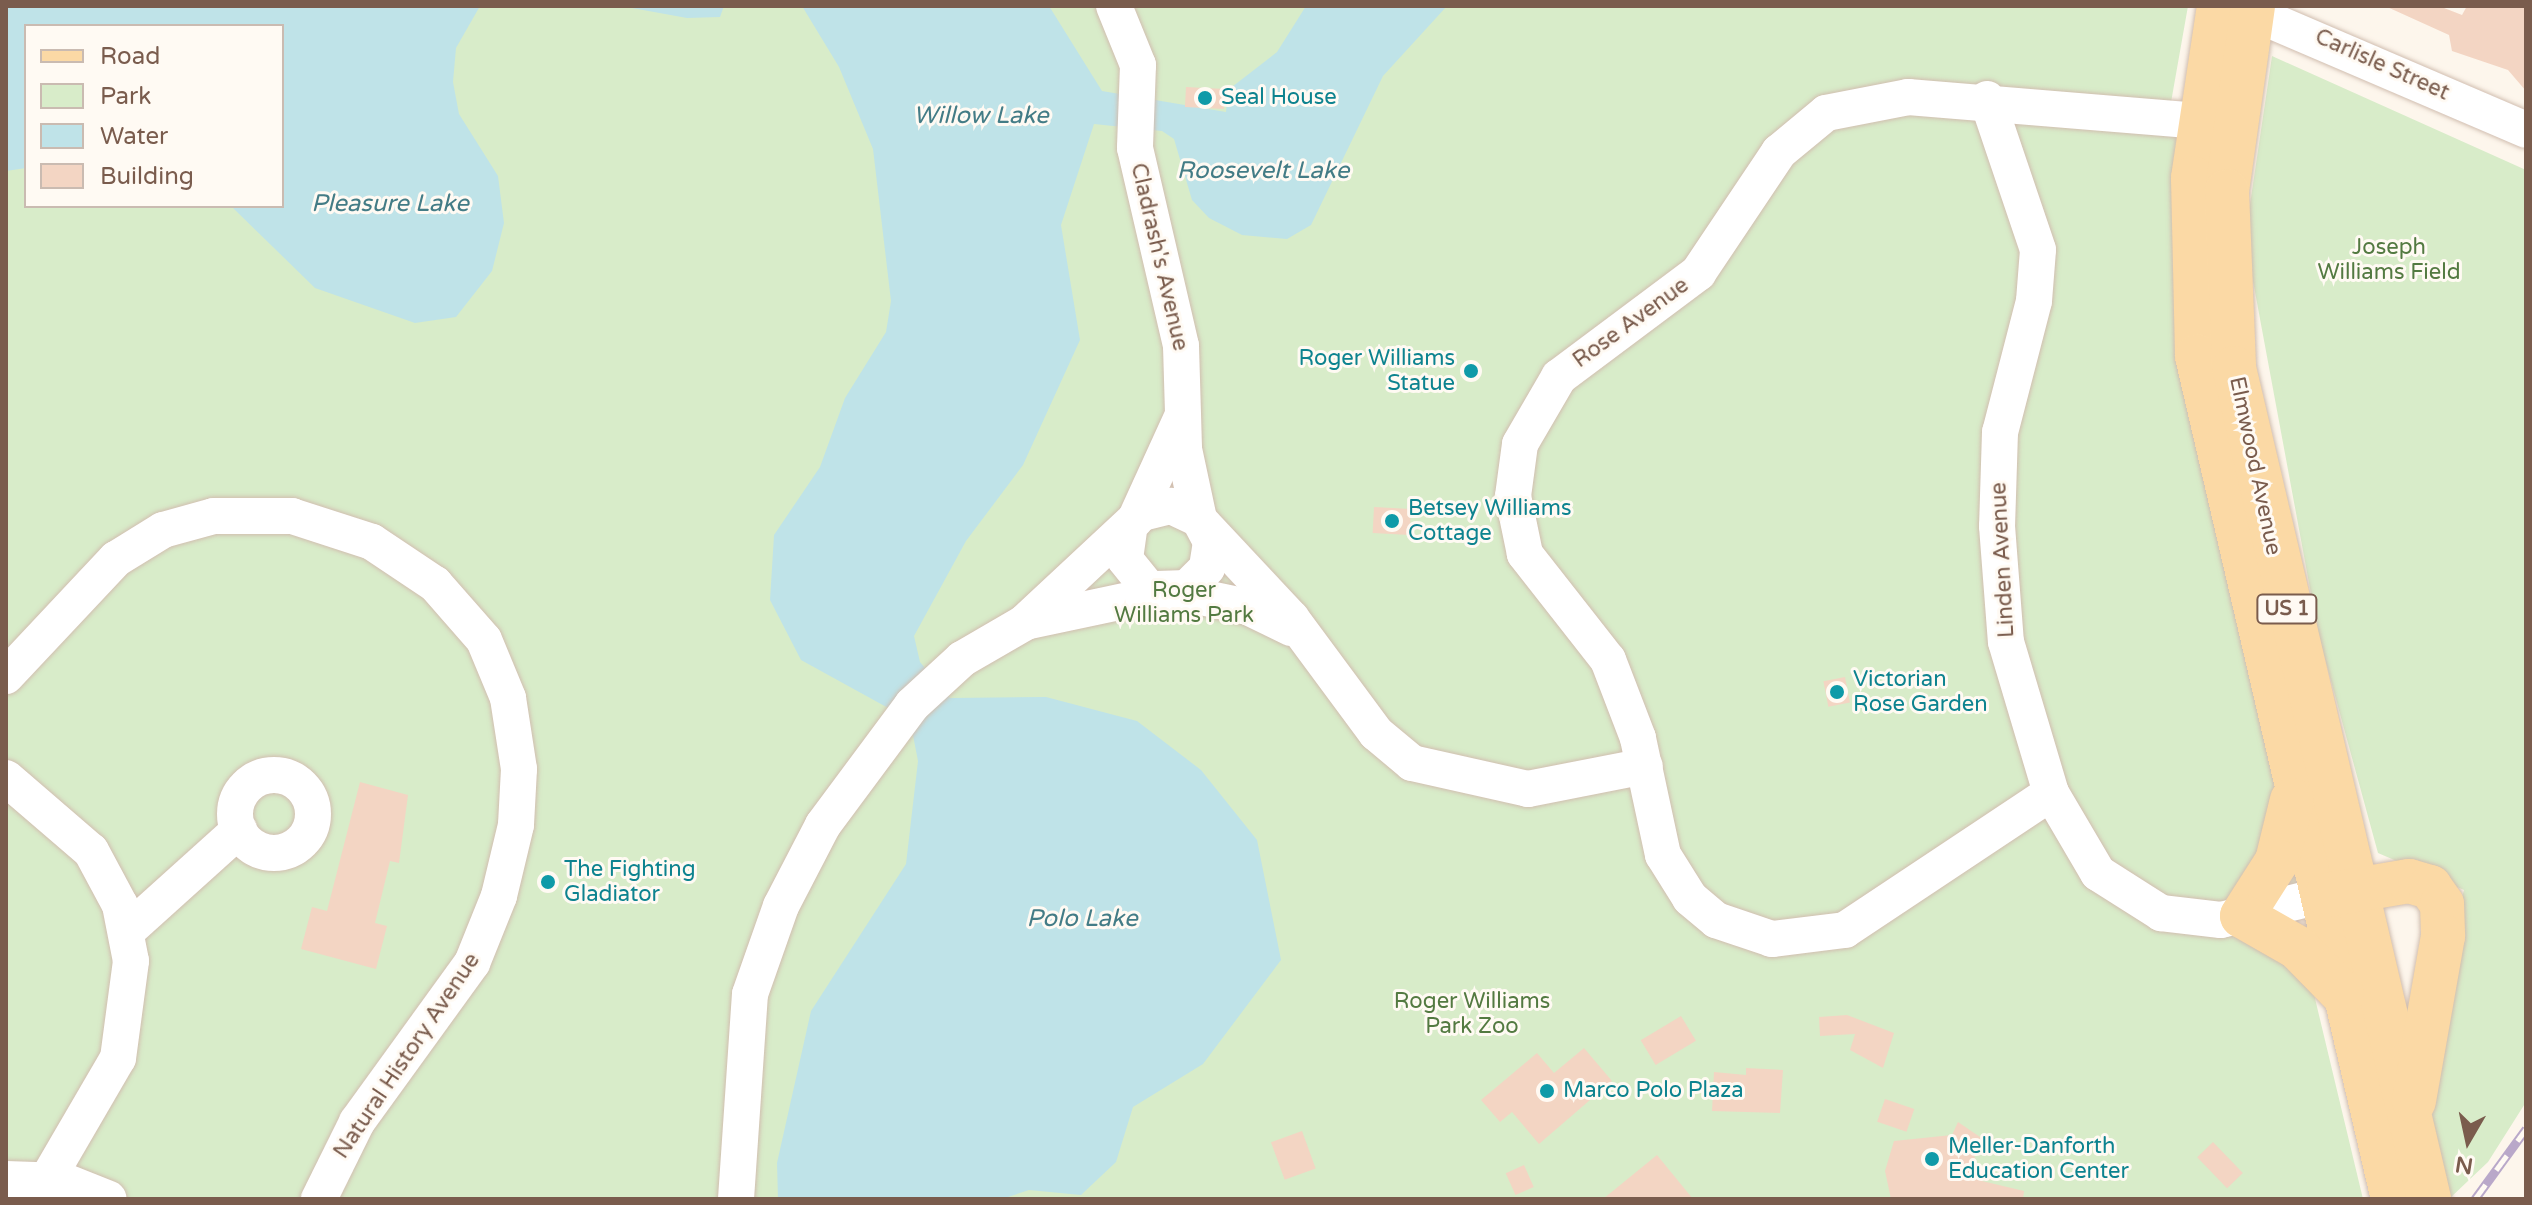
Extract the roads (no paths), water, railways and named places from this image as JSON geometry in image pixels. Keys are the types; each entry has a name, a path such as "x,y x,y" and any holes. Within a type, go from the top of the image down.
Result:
{"main road":[{"name":"Elmwood Avenue","path":"2240,7 2191,224 2197,356 2292,781 2337,893 2412,1128 2429,1199"},
{"name":"Elmwood Avenue","path":"2215,122 2234,368 2337,893 2343,994 2393,1199"},
{"path":"2292,781 2282,847 2242,916 2298,948 2343,994"},
{"path":"2337,893 2420,883 2442,904 2412,1128"}],"street":[{"name":"Carlisle Street","path":"2240,7 2526,130"},
{"name":"Cladrash's Avenue","path":"1130,16 1138,94 1135,131 1184,365 1182,417 1201,522"},
{"name":"Rose Avenue","path":"2051,793 1874,917 1830,934 1772,939 1716,920 1679,883 1663,855 1645,766 1608,660 1539,578 1518,538 1514,471 1530,418 1582,355 1698,273 1779,152 1807,124 1876,99 1987,99 2215,122"},
{"name":"Linden Avenue","path":"1987,99 2038,250 2034,301 2000,432 1997,526 2006,642 2051,793 2087,860 2128,898 2175,918 2242,916 2337,893"},
{"name":"Cladrash's Avenue","path":"1132,524 1182,417"},
{"path":"736,1199 747,1017 757,970 809,849 889,729 944,674 1024,623 1132,524 1171,506 1201,522 1309,640 1376,733 1426,770 1528,789 1645,766"},
{"name":"Natural History Avenue","path":"6,676 116,559 163,530 214,516 292,516 372,542 435,584 484,640 508,698 519,778 499,896 465,974 357,1122 319,1199"},
{"path":"1024,623 1172,592 1207,568 1211,542 1201,522"},
{"path":"1132,524 1128,569 1149,589 1248,607 1309,640"},
{"path":"6,778 91,851 127,931 132,984 123,1045 43,1189"},
{"path":"127,931 239,830"},
{"path":"6,1179 43,1189 109,1199"}],"water":[{"name":"Pleasure Lake","path":"6,6 480,6 456,48 453,82 459,114 498,176 504,223 492,271 456,317 415,323 315,288 233,208 284,208 284,24 24,24 24,168 6,171"},
{"path":"621,6 724,6 720,17 687,18"},
{"path":"802,6 1049,6 1102,91 1226,112 1228,90 1277,52 1306,6 1447,6 1383,76 1311,225 1287,239 1242,235 1209,218 1192,200 1174,139 1162,131 1094,124 1061,225 1080,340 1023,465 966,541 914,636 920,662 950,698 1046,697 1137,721 1201,770 1257,840 1281,960 1203,1064 1133,1107 1116,1162 1081,1195 1029,1190 1002,1199 778,1199 777,1163 811,1011 906,864 918,761 910,720 801,660 770,600 774,535 820,467 845,398 886,332 891,301 873,149 839,67"}],"railway":[{"path":"2475,1199 2526,1129"}],"place":[{"name":"Seal House","path":"1205,98"},
{"name":"Roger Williams Statue","path":"1471,371"},
{"name":"Betsey Williams Cottage","path":"1392,521"},
{"name":"Victorian Rose Garden","path":"1837,692"},
{"name":"The Fighting Gladiator","path":"548,882"},
{"name":"Marco Polo Plaza","path":"1547,1091"},
{"name":"Meller-Danforth Education Center","path":"1932,1159"}],"water label":[{"name":"Willow Lake","path":"981,116"},
{"name":"Roosevelt Lake","path":"1263,171"},
{"name":"Polo Lake","path":"1082,919"}],"park label":[{"name":"Joseph Williams Field","path":"2389,260"},
{"name":"Roger Williams Park","path":"1184,602"},
{"name":"Roger Williams Park Zoo","path":"1472,1014"}]}
